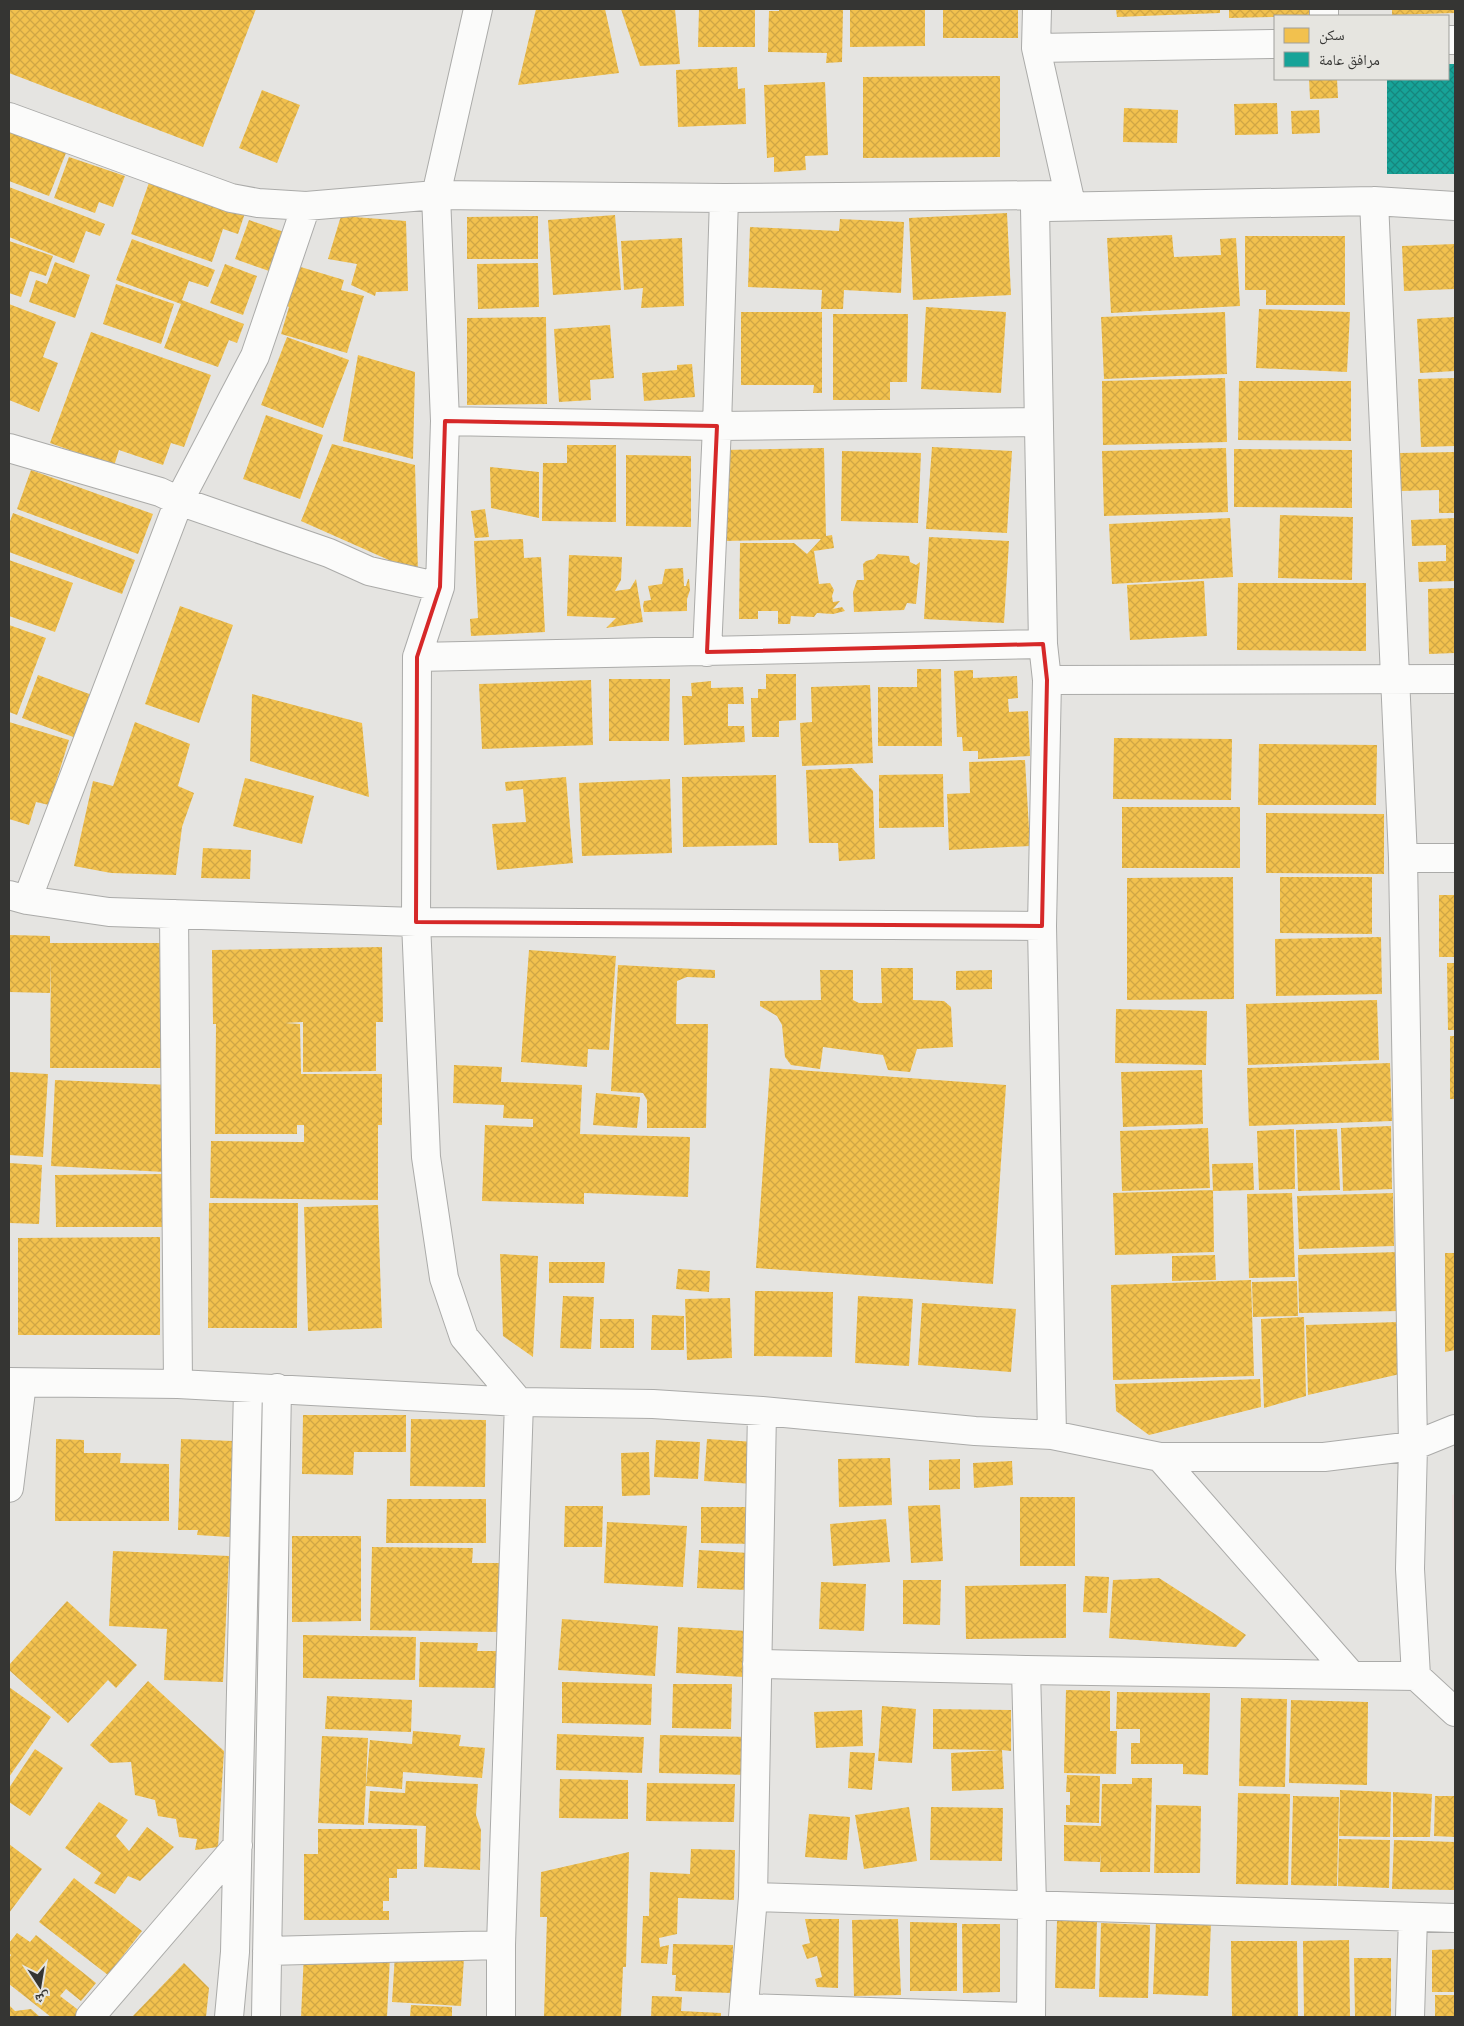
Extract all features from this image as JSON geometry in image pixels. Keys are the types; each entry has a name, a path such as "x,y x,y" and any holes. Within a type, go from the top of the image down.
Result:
{"street":[{"path":"478,9 436,195 445,421 440,587 417,657 416,922 426,1157 444,1278 464,1336 519,1402 501,1944 502,2017"},
{"path":"1037,9 1036,48 1069,195"},
{"path":"1036,48 1274,44"},
{"path":"9,117 231,198 258,203 306,206 436,195 724,198 1069,195"},
{"path":"1035,208 1069,195"},
{"path":"707,652 717,426 724,198"},
{"path":"1035,208 1374,201 1455,206"},
{"path":"1374,201 1403,858 1413,1446 1410,1569 1416,1676"},
{"path":"306,206 255,356 179,501 18,898 109,912 416,922 1042,926"},
{"path":"1035,208 1043,644 1047,680 1042,926 1052,1435"},
{"path":"445,421 717,426 1039,422"},
{"path":"9,448 160,492 179,501 329,553 370,571 440,587"},
{"path":"417,657 1043,644"},
{"path":"1047,680 1455,680"},
{"path":"1403,858 1455,858"},
{"path":"174,914 178,1384"},
{"path":"9,1488 15,1382 178,1384 519,1402 653,1404 762,1411 975,1431 1052,1435 1160,1457 1324,1457 1413,1446 1455,1429"},
{"path":"266,2017 277,1388"},
{"path":"229,2017 235,1952 248,1389"},
{"path":"762,1411 753,1897 744,2013 1024,2017"},
{"path":"1160,1457 1351,1675"},
{"path":"757,1664 1416,1676 1455,1712"},
{"path":"1026,1670 1032,1905 1031,2017"},
{"path":"90,2017 238,1845"},
{"path":"753,1897 1455,1918"},
{"path":"1410,2017 1413,1917"},
{"path":"267,1951 501,1944"}],"highlighted area":[{"path":"445,421 717,426 707,652 1043,644 1047,680 1042,926 416,922 417,657 440,587"}],"shaded area":[{"path":"1455,1494 1455,1656 1452,1495"}],"building: سكن":[{"path":"9,9 256,9 203,147 9,73"},
{"path":"536,9 605,9 619,73 518,85"},
{"path":"621,9 675,9 680,64 640,66"},
{"path":"699,9 755,9 755,47 698,47"},
{"path":"779,9 843,9 842,62 826,63 827,53 768,52 769,11 779,11"},
{"path":"850,9 925,9 925,46 850,47"},
{"path":"943,9 1018,9 1018,38 943,38"},
{"path":"1116,9 1220,9 1220,13 1117,17"},
{"path":"1229,9 1314,9 1314,15 1229,18"},
{"path":"1392,9 1455,9 1455,13 1392,15"},
{"path":"737,67 738,89 745,88 746,124 678,127 676,70"},
{"path":"1000,76 1000,157 863,158 863,77"},
{"path":"1309,80 1337,80 1338,98 1310,99"},
{"path":"825,82 828,155 805,156 806,170 774,172 774,157 767,158 764,85"},
{"path":"262,90 300,105 277,163 239,148"},
{"path":"1277,103 1278,134 1235,135 1234,104"},
{"path":"1124,108 1178,110 1177,143 1123,142"},
{"path":"1319,110 1320,133 1292,134 1291,111"},
{"path":"9,132 66,153 49,196 9,181"},
{"path":"69,157 125,176 113,207 99,202 95,213 54,198"},
{"path":"151,177 246,210 238,234 223,229 212,262 131,234"},
{"path":"9,187 105,224 100,236 86,231 74,263 9,237"},
{"path":"1007,213 1011,295 913,300 909,218"},
{"path":"615,215 621,290 553,295 548,220"},
{"path":"341,216 406,221 408,291 376,292 375,296 351,285 357,264 328,259"},
{"path":"538,216 538,259 467,259 467,217"},
{"path":"840,219 904,222 901,293 844,290 843,309 821,309 822,290 748,287 750,227 839,231"},
{"path":"249,220 284,232 269,271 235,259"},
{"path":"1172,235 1174,257 1221,255 1220,239 1236,238 1240,306 1111,313 1107,238"},
{"path":"1245,236 1345,236 1345,305 1266,305 1266,290 1245,290"},
{"path":"682,238 684,306 641,308 643,288 624,290 621,241"},
{"path":"132,239 215,270 208,287 189,281 182,300 244,324 237,343 229,340 218,367 164,348 181,304 116,280"},
{"path":"9,241 53,256 46,276 30,271 21,297 9,293"},
{"path":"1455,244 1455,289 1404,291 1402,246"},
{"path":"55,262 90,275 75,318 29,302 36,280 47,284"},
{"path":"538,263 539,307 478,309 477,264"},
{"path":"225,264 257,276 243,315 210,303"},
{"path":"294,265 344,280 341,290 364,296 347,353 281,334 289,307 283,304"},
{"path":"116,284 174,304 161,344 103,324"},
{"path":"9,304 56,322 43,357 58,363 39,412 9,400"},
{"path":"926,307 1006,312 1001,393 921,389"},
{"path":"1259,309 1350,312 1347,372 1256,368"},
{"path":"741,312 822,312 822,393 813,393 814,385 741,385"},
{"path":"1225,312 1227,374 1104,379 1101,317"},
{"path":"833,314 908,314 907,382 890,382 890,400 833,400"},
{"path":"546,317 547,404 467,405 467,318"},
{"path":"1455,317 1455,371 1420,373 1417,319"},
{"path":"610,325 614,378 590,380 591,400 559,402 554,329"},
{"path":"91,332 211,375 184,447 171,443 163,465 119,450 114,466 50,443"},
{"path":"287,337 349,360 323,428 261,405"},
{"path":"358,355 415,372 413,459 343,441"},
{"path":"692,364 695,397 644,401 642,373 677,370 677,365"},
{"path":"1225,378 1227,442 1103,445 1102,381"},
{"path":"1455,378 1455,446 1421,447 1418,379"},
{"path":"1239,381 1351,381 1351,441 1238,440"},
{"path":"266,415 323,435 300,499 243,479"},
{"path":"332,444 415,465 418,573 301,521"},
{"path":"567,445 616,445 616,522 542,521 543,463 567,463"},
{"path":"932,447 1012,451 1007,533 926,529"},
{"path":"824,448 826,536 832,535 834,548 814,551 819,584 830,583 834,590 833,602 840,601 833,609 842,607 845,611 833,614 817,613 814,617 791,616 790,624 778,624 778,611 758,611 758,619 739,619 740,543 794,543 807,554 821,539 722,541 721,450"},
{"path":"1226,448 1228,512 1104,516 1102,451"},
{"path":"1234,449 1352,450 1352,508 1234,507"},
{"path":"842,451 921,453 918,523 841,521"},
{"path":"1455,452 1455,513 1439,513 1439,490 1401,491 1400,453"},
{"path":"626,455 691,456 691,527 626,526"},
{"path":"490,467 539,472 539,518 491,508"},
{"path":"31,470 153,514 138,554 17,509"},
{"path":"485,509 489,537 475,538 471,511"},
{"path":"13,513 135,560 122,594 9,552 9,524"},
{"path":"1280,515 1353,517 1352,580 1278,578"},
{"path":"1230,518 1233,577 1112,584 1109,524"},
{"path":"1455,518 1455,581 1419,582 1418,562 1446,561 1446,545 1412,546 1411,520"},
{"path":"929,537 1009,541 1004,623 924,619"},
{"path":"523,539 524,558 541,557 545,632 471,636 470,619 478,618 474,541"},
{"path":"878,554 909,556 910,562 916,565 920,562 916,604 907,603 904,610 854,612 853,592 857,580 864,580 863,564 874,559"},
{"path":"569,555 622,557 621,580 615,591 630,589 636,579 643,622 606,628 616,618 567,616"},
{"path":"9,560 73,583 55,632 9,616"},
{"path":"683,568 684,586 686,586 689,579 690,590 687,599 687,611 644,612 644,601 651,600 648,586 662,584 665,569"},
{"path":"1204,581 1207,636 1130,640 1127,585"},
{"path":"1238,583 1366,583 1366,651 1237,650"},
{"path":"1455,588 1455,653 1429,654 1428,589"},
{"path":"180,606 233,625 199,723 145,704"},
{"path":"9,625 46,638 17,715 9,712"},
{"path":"917,669 941,669 942,746 878,746 878,687 917,687"},
{"path":"973,670 973,678 1017,676 1018,698 1008,699 1009,712 1028,711 1030,756 978,759 978,751 963,751 962,737 957,737 954,671"},
{"path":"766,674 796,674 796,720 779,721 779,737 752,737 751,698 758,698 758,689 766,689"},
{"path":"38,675 92,695 76,738 22,718"},
{"path":"609,679 670,679 669,741 609,741"},
{"path":"591,680 593,745 482,749 479,684"},
{"path":"711,681 711,688 743,687 744,704 728,704 728,726 744,726 745,742 684,745 682,696 692,696 691,683"},
{"path":"870,685 873,763 802,766 800,723 812,722 811,687"},
{"path":"252,694 362,723 369,797 250,761"},
{"path":"9,722 69,740 49,805 36,802 29,825 9,819"},
{"path":"135,722 190,744 178,786 194,793 182,827 176,875 111,873 74,866 93,781 113,786"},
{"path":"1114,738 1232,739 1231,800 1113,799"},
{"path":"1259,744 1377,745 1376,805 1258,805"},
{"path":"1025,760 1030,846 949,850 947,794 970,793 969,762"},
{"path":"852,768 873,791 875,859 839,861 838,843 809,843 806,770"},
{"path":"943,774 944,827 879,828 879,775"},
{"path":"776,775 777,845 683,847 682,777"},
{"path":"566,777 573,863 497,870 492,824 526,822 523,789 506,791 505,782"},
{"path":"245,778 314,796 302,844 233,826"},
{"path":"670,779 672,853 582,856 579,783"},
{"path":"1122,807 1240,807 1240,868 1122,868"},
{"path":"1266,813 1384,814 1384,874 1266,873"},
{"path":"203,848 251,850 250,879 201,878"},
{"path":"1233,877 1234,999 1127,1000 1127,878"},
{"path":"1280,877 1372,877 1372,934 1280,933"},
{"path":"1439,895 1455,895 1455,957 1439,957"},
{"path":"9,935 50,936 50,943 164,943 164,1068 50,1068 51,960 50,993 9,992"},
{"path":"1381,937 1382,994 1276,996 1275,939"},
{"path":"382,947 383,1022 376,1022 376,1071 303,1072 303,1022 285,1023 300,1024 301,1074 382,1074 382,1125 378,1125 378,1200 210,1198 211,1141 304,1142 304,1125 297,1125 297,1134 215,1134 216,1024 213,1024 212,950"},
{"path":"529,950 616,956 609,1050 588,1049 587,1067 521,1062"},
{"path":"1447,963 1455,963 1455,1030 1448,1030"},
{"path":"618,965 715,970 715,978 687,977 677,981 676,1024 708,1024 706,1128 647,1128 647,1100 643,1093 611,1091"},
{"path":"881,968 913,968 913,1000 944,1001 951,1007 953,1047 917,1049 910,1072 888,1070 883,1055 823,1047 820,1069 791,1065 785,1057 782,1025 777,1016 760,1006 760,1001 821,1000 820,970 853,970 853,1000 859,1003 882,1003"},
{"path":"992,970 992,989 956,990 956,971"},
{"path":"1377,1000 1379,1060 1248,1065 1246,1004"},
{"path":"1116,1009 1207,1011 1206,1065 1115,1063"},
{"path":"1450,1036 1455,1036 1455,1099 1450,1099"},
{"path":"1390,1063 1392,1121 1249,1126 1247,1068"},
{"path":"454,1065 502,1067 501,1082 582,1085 580,1134 690,1137 688,1197 584,1193 584,1204 482,1201 485,1125 533,1127 533,1119 503,1118 504,1105 453,1103"},
{"path":"770,1068 1006,1085 993,1284 756,1268"},
{"path":"1202,1070 1203,1124 1123,1127 1121,1072"},
{"path":"9,1072 48,1074 43,1157 9,1155"},
{"path":"55,1080 170,1085 165,1172 51,1166"},
{"path":"596,1093 640,1097 637,1128 593,1125"},
{"path":"1391,1126 1392,1189 1343,1191 1341,1128"},
{"path":"1208,1128 1210,1188 1122,1191 1120,1131"},
{"path":"1294,1129 1295,1189 1259,1190 1257,1131"},
{"path":"1337,1129 1340,1190 1298,1191 1296,1130"},
{"path":"9,1163 42,1165 39,1224 9,1223"},
{"path":"1253,1163 1254,1190 1213,1191 1212,1164"},
{"path":"165,1174 165,1227 56,1227 55,1175"},
{"path":"1213,1190 1214,1252 1115,1255 1113,1193"},
{"path":"1292,1193 1295,1277 1249,1278 1247,1194"},
{"path":"1393,1193 1394,1246 1299,1249 1297,1196"},
{"path":"209,1203 298,1203 297,1328 208,1328"},
{"path":"378,1205 382,1328 308,1331 304,1207"},
{"path":"160,1237 160,1335 18,1335 18,1238"},
{"path":"1398,1252 1400,1311 1299,1313 1298,1255"},
{"path":"1445,1253 1455,1253 1455,1350 1445,1352"},
{"path":"500,1254 538,1256 533,1357 503,1336"},
{"path":"1215,1255 1216,1280 1172,1281 1172,1256"},
{"path":"549,1262 605,1262 604,1283 549,1283"},
{"path":"678,1269 710,1271 709,1292 676,1289"},
{"path":"1251,1280 1254,1376 1113,1380 1111,1285"},
{"path":"1297,1281 1298,1316 1253,1317 1252,1282"},
{"path":"755,1291 833,1292 832,1357 754,1356"},
{"path":"563,1296 594,1297 591,1349 560,1348"},
{"path":"858,1296 913,1299 909,1366 855,1363"},
{"path":"730,1298 732,1358 687,1360 685,1299"},
{"path":"922,1303 1016,1309 1011,1372 918,1365"},
{"path":"652,1315 684,1316 684,1350 651,1350"},
{"path":"1304,1317 1306,1396 1264,1408 1261,1319"},
{"path":"600,1319 634,1319 634,1348 600,1348"},
{"path":"1398,1322 1400,1374 1308,1395 1306,1325"},
{"path":"1260,1379 1261,1407 1149,1435 1116,1411 1115,1384"},
{"path":"303,1415 406,1415 406,1452 354,1452 353,1475 302,1474"},
{"path":"411,1419 486,1420 485,1487 410,1486"},
{"path":"56,1439 84,1440 84,1453 121,1453 120,1463 169,1464 169,1521 55,1521"},
{"path":"181,1439 233,1441 230,1537 197,1535 198,1530 178,1530"},
{"path":"707,1439 756,1442 755,1484 704,1481"},
{"path":"656,1440 700,1442 698,1479 654,1477"},
{"path":"649,1452 650,1495 622,1496 621,1453"},
{"path":"890,1458 892,1505 839,1507 838,1459"},
{"path":"960,1459 960,1489 929,1490 929,1460"},
{"path":"1012,1461 1013,1485 974,1488 973,1463"},
{"path":"1020,1497 1075,1497 1075,1566 1020,1566"},
{"path":"387,1499 486,1499 486,1543 386,1543"},
{"path":"940,1505 943,1561 911,1563 908,1506"},
{"path":"565,1506 603,1506 602,1547 564,1547"},
{"path":"701,1507 755,1507 755,1544 701,1543"},
{"path":"886,1519 890,1562 833,1566 830,1524"},
{"path":"607,1522 687,1526 683,1587 604,1583"},
{"path":"292,1536 361,1536 361,1621 292,1622"},
{"path":"372,1547 473,1548 472,1563 502,1563 501,1632 370,1630"},
{"path":"699,1550 749,1553 747,1590 697,1588"},
{"path":"113,1551 229,1556 223,1682 164,1680 167,1629 109,1626"},
{"path":"1085,1576 1109,1577 1107,1613 1083,1612"},
{"path":"1159,1578 1246,1635 1236,1647 1109,1638 1113,1580"},
{"path":"903,1580 941,1580 940,1625 903,1624"},
{"path":"821,1582 866,1584 864,1631 819,1629"},
{"path":"1066,1584 1066,1638 966,1639 965,1586"},
{"path":"67,1601 137,1665 116,1688 108,1680 68,1723 9,1670 9,1665"},
{"path":"562,1619 658,1626 655,1676 558,1670"},
{"path":"678,1627 747,1631 744,1677 676,1673"},
{"path":"303,1635 416,1637 415,1680 303,1678"},
{"path":"420,1642 478,1643 477,1651 496,1651 496,1688 419,1687"},
{"path":"148,1681 224,1751 218,1847 195,1850 197,1839 179,1837 176,1819 158,1816 155,1800 135,1795 131,1762 110,1763 90,1745"},
{"path":"562,1682 652,1684 651,1725 562,1723"},
{"path":"673,1684 732,1684 731,1729 672,1728"},
{"path":"9,1687 51,1717 9,1777"},
{"path":"1066,1690 1110,1691 1110,1731 1117,1731 1116,1774 1064,1773"},
{"path":"1117,1692 1210,1693 1208,1775 1183,1774 1183,1764 1131,1764 1131,1743 1140,1743 1140,1729 1116,1729"},
{"path":"327,1696 412,1700 411,1732 325,1729"},
{"path":"1241,1698 1287,1699 1285,1787 1239,1786"},
{"path":"1291,1700 1368,1702 1367,1785 1289,1783"},
{"path":"882,1706 916,1709 912,1763 878,1761"},
{"path":"933,1709 1011,1710 1011,1751 1002,1750 1004,1789 952,1791 951,1753 1000,1750 933,1749"},
{"path":"862,1710 863,1746 816,1748 814,1712"},
{"path":"413,1731 461,1735 459,1746 485,1748 482,1778 403,1772 402,1789 366,1786 370,1740 412,1744"},
{"path":"557,1734 644,1737 642,1773 556,1770"},
{"path":"660,1735 751,1737 750,1775 659,1773"},
{"path":"322,1736 368,1738 364,1825 318,1823"},
{"path":"35,1749 63,1768 30,1816 9,1802 9,1788"},
{"path":"850,1752 875,1753 872,1790 848,1788"},
{"path":"1067,1775 1100,1776 1099,1823 1066,1822 1066,1805 1070,1805 1070,1792 1066,1792"},
{"path":"1132,1778 1152,1778 1150,1872 1100,1872 1101,1852 1100,1862 1064,1861 1064,1825 1101,1826 1102,1784 1132,1784"},
{"path":"560,1779 628,1780 628,1819 559,1818"},
{"path":"406,1781 478,1784 476,1815 481,1830 480,1870 424,1867 426,1826 368,1823 370,1791 405,1793"},
{"path":"647,1783 735,1784 734,1822 646,1821"},
{"path":"1340,1790 1391,1792 1390,1837 1339,1836"},
{"path":"1393,1792 1432,1794 1430,1837 1393,1837"},
{"path":"1238,1793 1290,1794 1288,1885 1236,1884"},
{"path":"1293,1796 1339,1797 1337,1886 1291,1885"},
{"path":"1435,1796 1455,1796 1455,1837 1434,1836"},
{"path":"99,1802 128,1820 116,1836 129,1851 147,1827 174,1847 140,1881 128,1876 115,1894 94,1883 101,1873 65,1848"},
{"path":"1156,1805 1201,1806 1200,1873 1154,1873"},
{"path":"909,1807 917,1861 864,1869 855,1815"},
{"path":"931,1807 1003,1808 1002,1861 930,1860"},
{"path":"809,1814 850,1817 847,1860 805,1857"},
{"path":"318,1829 417,1829 417,1869 397,1869 397,1878 389,1878 389,1901 383,1901 383,1911 389,1911 389,1920 304,1920 304,1854 318,1854"},
{"path":"1339,1839 1390,1840 1389,1888 1338,1886"},
{"path":"1394,1840 1455,1842 1455,1890 1392,1889"},
{"path":"9,1844 42,1869 9,1913"},
{"path":"691,1849 735,1850 734,1900 678,1898 677,1934 659,1938 660,1947 669,1945 667,1964 641,1963 643,1916 649,1916 650,1872 690,1874"},
{"path":"629,1852 626,1967 623,1967 621,2017 544,2017 547,1917 540,1917 541,1872"},
{"path":"74,1878 142,1931 108,1975 39,1922"},
{"path":"805,1919 839,1919 838,1988 817,1987 815,1979 822,1977 817,1956 807,1959 802,1945 810,1943"},
{"path":"898,1919 901,1995 854,1996 852,1920"},
{"path":"1057,1921 1097,1921 1095,1989 1055,1988"},
{"path":"1156,1921 1211,1923 1208,1996 1153,1994"},
{"path":"910,1922 957,1923 957,1991 910,1991"},
{"path":"1101,1923 1150,1925 1148,1998 1099,1997"},
{"path":"962,1924 1000,1924 1000,1992 963,1993"},
{"path":"17,1933 30,1942 36,1935 96,1983 81,2001 66,1989 60,1996 81,2012 77,2017 51,2017 9,1984 9,1958 11,1955 9,1953 9,1943"},
{"path":"1349,1940 1350,2017 1304,2017 1303,1941"},
{"path":"1231,1941 1297,1941 1298,2017 1232,2017"},
{"path":"673,1944 733,1945 732,1993 675,1991 676,1975 672,1975"},
{"path":"1455,1949 1455,1992 1432,1992 1432,1950"},
{"path":"304,1953 390,1956 387,2017 301,2017"},
{"path":"395,1954 464,1958 461,2006 392,2002"},
{"path":"1354,1958 1391,1958 1391,2017 1355,2017"},
{"path":"184,1963 209,1988 206,2017 132,2017"},
{"path":"1435,1995 1455,1995 1455,2017 1435,2017"},
{"path":"652,1996 682,1997 681,2011 721,2013 721,2017 651,2017"},
{"path":"9,2005 15,2011 31,2009 40,2017 9,2017"},
{"path":"411,2005 452,2007 452,2017 410,2017"}],"building: مرافق عامة":[{"path":"1449,64 1455,64 1455,174 1387,174 1387,80 1449,80"}]}
